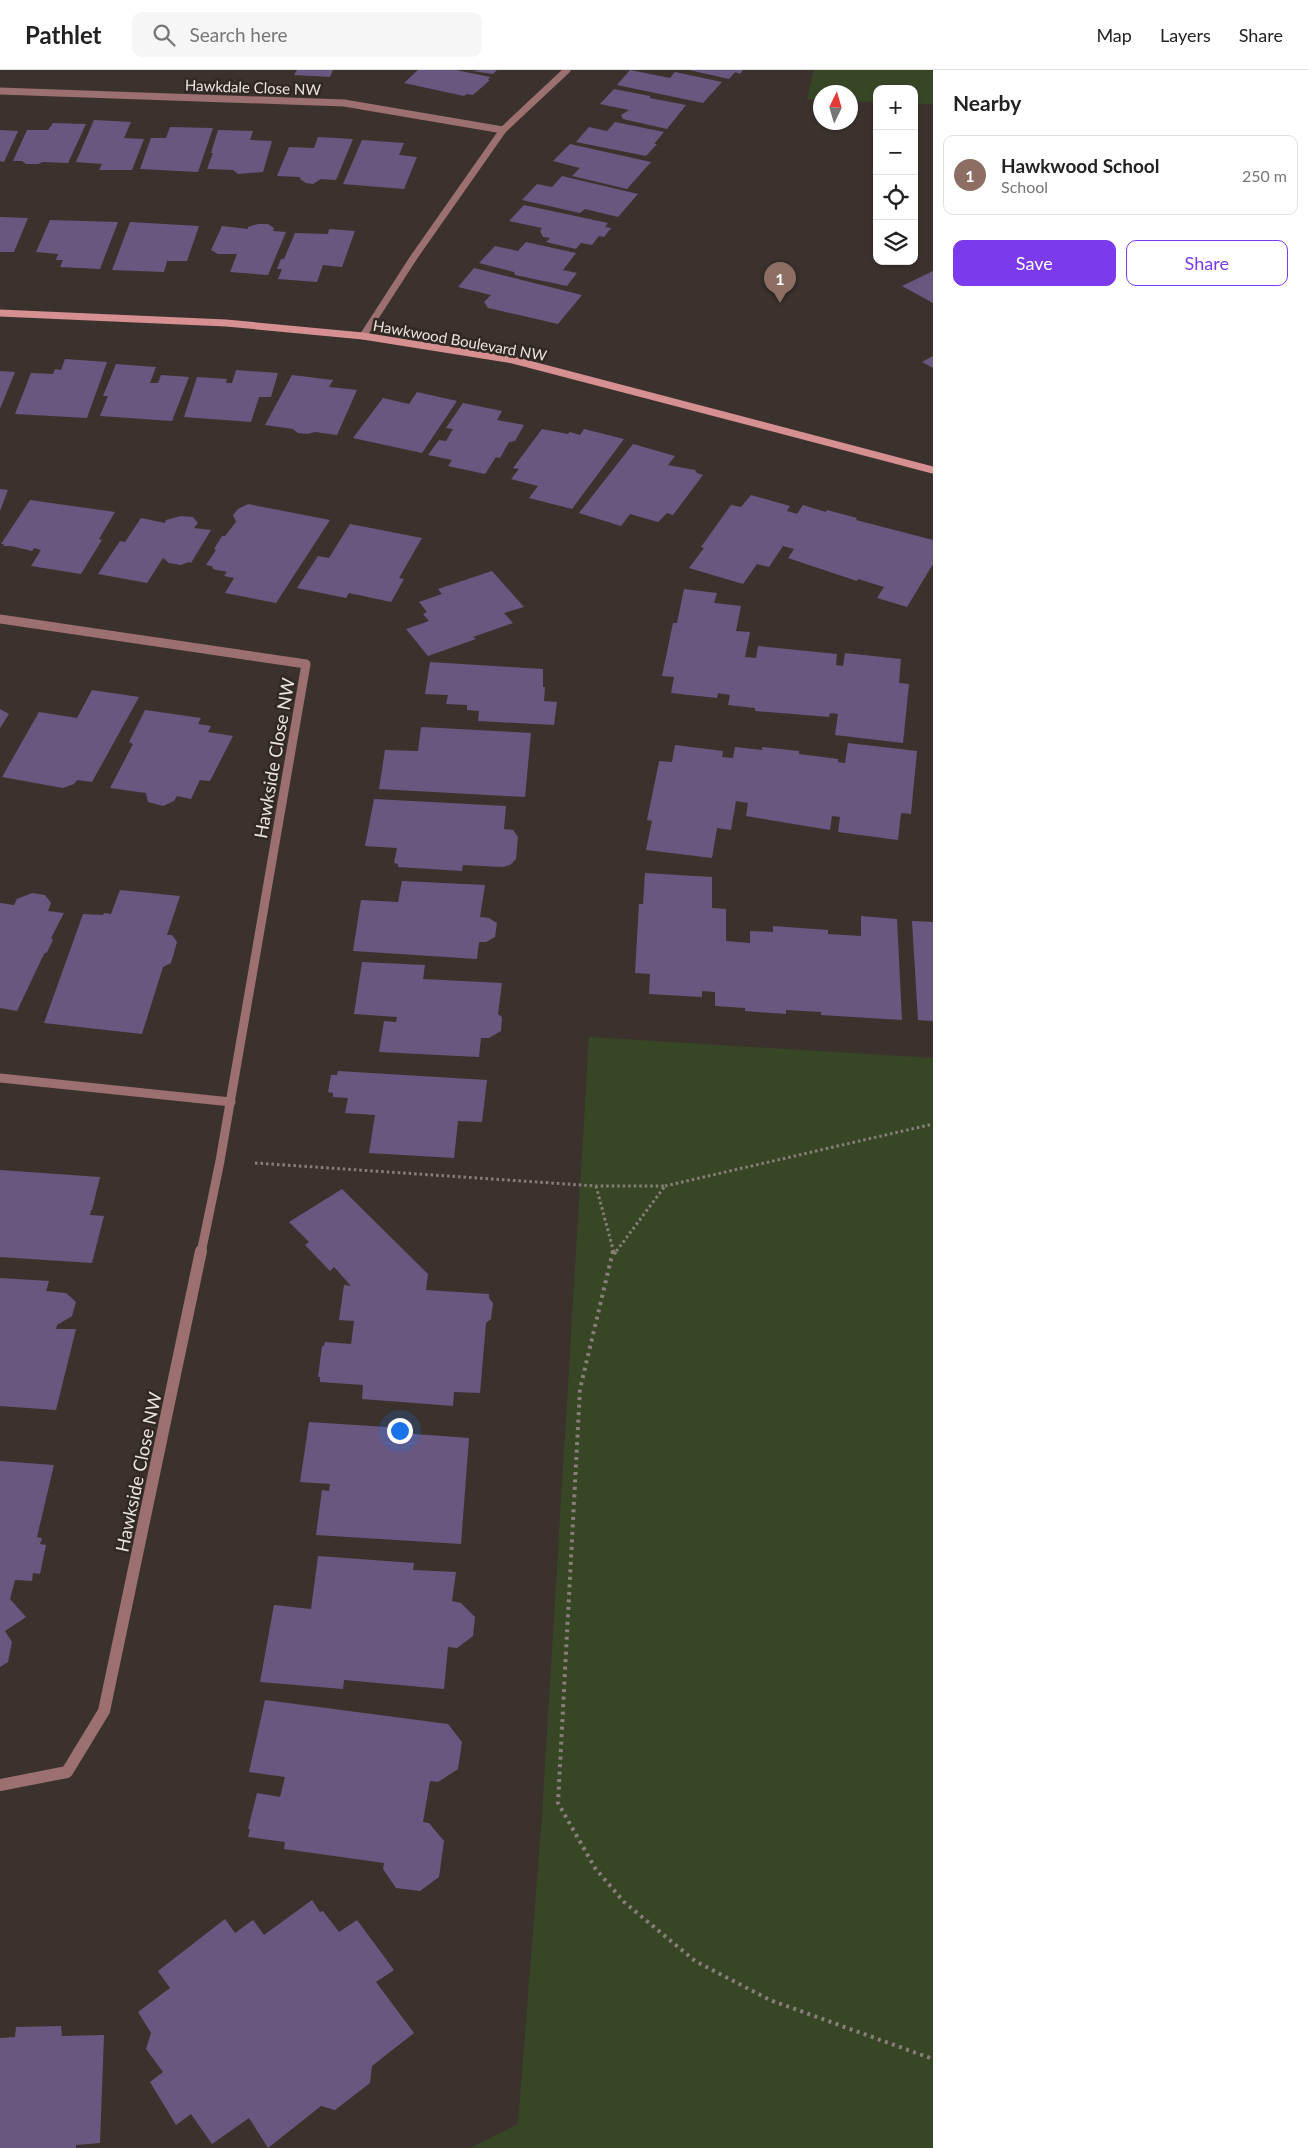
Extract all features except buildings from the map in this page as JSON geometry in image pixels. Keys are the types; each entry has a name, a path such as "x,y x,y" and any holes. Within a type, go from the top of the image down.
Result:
{"street":[{"path":"362,336 414,257 503,130 567,70"},
{"name":"Hawkdale Close NW","path":"0,91 344,103 503,130"},
{"name":"Hawkwood Boulevard NW","path":"0,313 226,323 362,336 513,360 933,470"},
{"name":"Hawkside Close NW","path":"0,619 306,664 231,1102 104,1711 67,1772 0,1785"},
{"path":"0,1078 231,1102"}],"path":[{"path":"254,1163 596,1186 665,1186 933,1124"},
{"path":"596,1186 614,1254"},
{"path":"665,1186 614,1254 580,1389 558,1803 595,1868 624,1902 695,1962 770,2000 933,2059"}],"green space":[{"path":"814,70 933,70 933,104 918,104 918,85 873,85 873,102 858,101 858,85 813,85 813,99 807,99"},
{"path":"589,1037 933,1058 933,2148 471,2148 518,2124 542,1816"}],"place":[{"name":"Hawkwood School","path":"780,303"}]}
